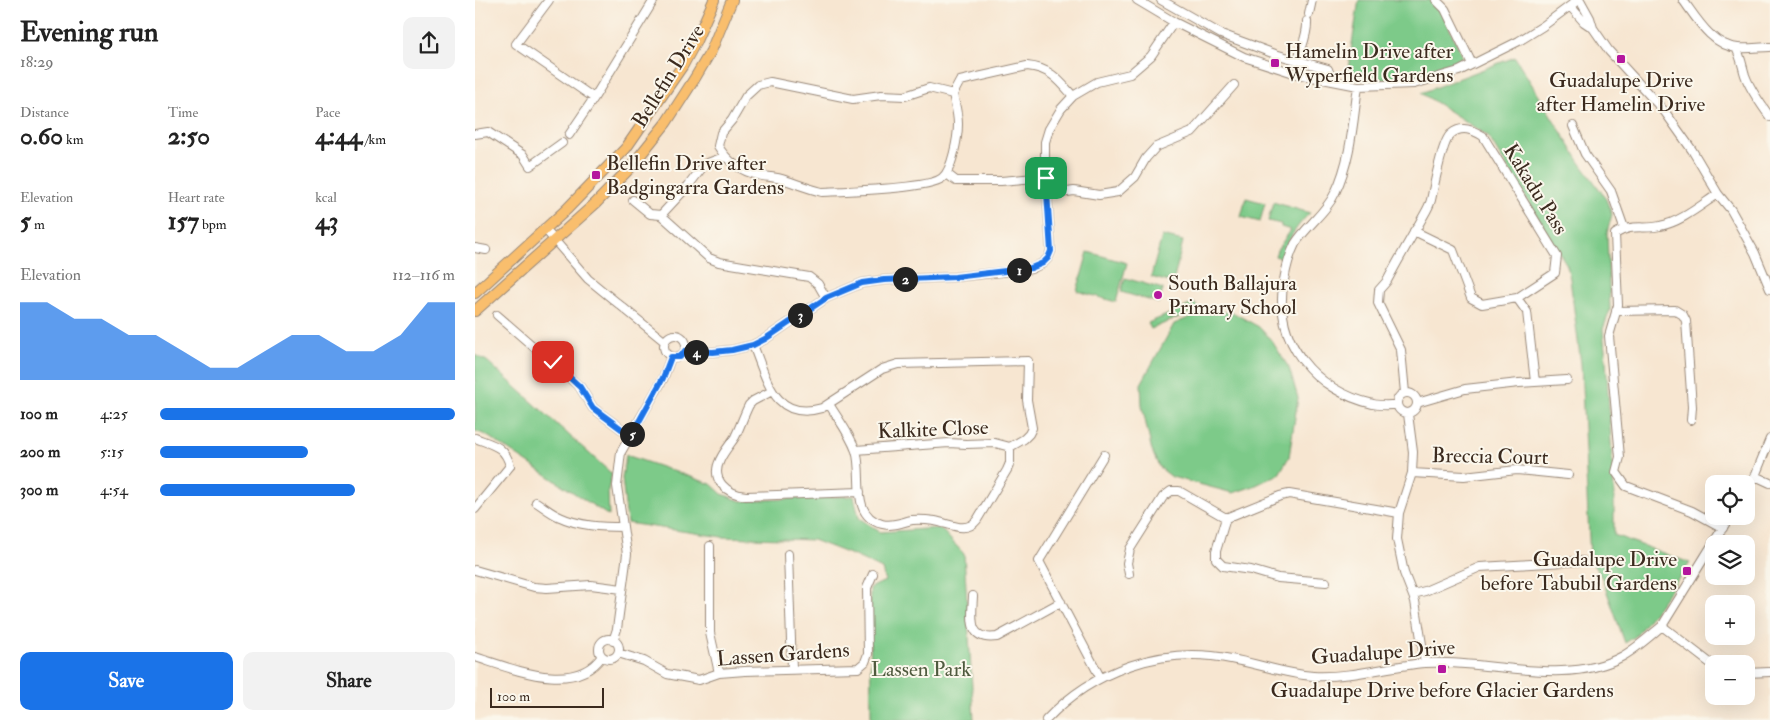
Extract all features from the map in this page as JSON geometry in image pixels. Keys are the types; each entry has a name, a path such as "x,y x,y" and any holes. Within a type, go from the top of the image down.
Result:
{"main road":[{"name":"Bellefin Drive","path":"475,293 567,208 626,148 683,65 714,0"},
{"name":"Bellefin Drive","path":"475,311 596,203 630,168 666,122 711,51 732,0"}],"street":[{"path":"549,0 516,44 594,98"},
{"path":"569,135 654,0"},
{"path":"1137,0 1174,22 1244,56 1297,74 1357,86 1414,84 1434,79 1472,64 1519,41 1579,0 1590,18 1593,28 1609,51 1665,112 1692,150 1718,194 1731,210 1755,253 1770,289"},
{"path":"1161,0 1221,34 1328,69 1332,81"},
{"path":"1298,60 1308,32 1311,0"},
{"path":"1436,0 1445,9 1472,64"},
{"path":"1683,0 1716,41 1737,48 1770,47"},
{"path":"1570,6 1584,22 1593,28"},
{"path":"685,351 713,352 753,345 826,298 862,283 884,280 955,277 1037,266 1048,258 1051,251 1045,149 1047,136 1061,109 1073,96 1097,82 1130,74 1151,56 1174,22"},
{"path":"1737,48 1743,60 1745,75 1752,90 1770,117"},
{"path":"953,94 929,88 905,96 881,95 853,98 770,82 758,84 746,96 732,120 721,133 718,146 724,157 740,169 757,175 783,179 811,190 822,192 918,185 940,180 947,174 958,131 957,112 953,94 960,81 1027,66 1038,67 1054,75 1073,96"},
{"path":"1047,195 1074,191 1099,195 1118,192 1135,177 1146,158 1156,147 1192,132 1234,85"},
{"path":"1357,86 1353,128 1346,161 1335,195 1295,244 1286,272 1281,296 1283,323 1297,355 1315,374 1339,393 1375,405 1396,405"},
{"path":"1573,126 1585,154 1611,191 1624,228"},
{"name":"Kakadu Pass","path":"1414,231 1430,202 1437,169 1450,134 1466,129 1473,130 1483,136 1557,256 1555,273 1517,298"},
{"path":"475,134 488,132 523,155 530,166 561,143"},
{"path":"661,215 705,164 724,157"},
{"path":"947,174 956,181 1046,178"},
{"path":"1718,194 1672,222 1659,227 1624,228 1615,234 1618,305 1609,336 1620,456 1616,472 1626,486 1692,511 1723,528"},
{"path":"633,200 650,214 661,215 709,258 719,262 809,277 818,284 826,298"},
{"path":"544,228 588,279 664,341"},
{"path":"1405,393 1401,350 1378,303 1379,290 1387,281 1414,231 1453,250 1471,298 1482,304 1517,298 1527,312 1535,382"},
{"path":"475,248 486,250"},
{"path":"1616,311 1675,310 1683,315 1686,321 1692,397 1691,420"},
{"path":"497,315 580,387 593,408 631,436"},
{"path":"674,335 681,337 686,343 685,351 680,357 671,357 663,349 664,341 674,335"},
{"path":"753,345 772,391 780,403 795,410 813,411 829,404 856,450"},
{"path":"613,640 617,628 627,554 617,486 621,452 663,378 671,357"},
{"name":"Kalkite Close","path":"829,404 881,369 898,364 1028,361 1027,400 1032,428 1024,439 1010,448"},
{"path":"1417,403 1465,389 1567,380"},
{"path":"772,391 749,405 735,437 720,459 714,475 722,486 727,491 738,496 860,492"},
{"path":"1405,393 1412,394 1417,403 1414,411 1408,414 1400,412 1396,405 1397,398 1405,393"},
{"path":"1408,414 1413,452 1412,473 1399,513 1397,539 1404,573 1413,594 1425,663"},
{"path":"475,438 500,448 507,456 510,466 475,509"},
{"path":"1770,439 1755,476 1770,483"},
{"name":"Kalkite Close","path":"949,443 995,443 1010,448 1010,463 1007,470 993,490 977,520 971,526 964,528 923,520 893,525 882,524 872,519 864,511 860,502 859,467 856,450 949,443"},
{"path":"1100,677 1039,561 1105,455"},
{"name":"Breccia Court","path":"1412,473 1464,476 1517,470 1569,475"},
{"path":"1129,574 1127,563 1130,549 1163,497 1171,491 1179,491 1226,518"},
{"path":"1226,518 1289,494 1399,513"},
{"path":"536,502 559,517 577,523 593,526 623,527"},
{"path":"1226,518 1216,551 1216,559 1223,566 1251,570 1278,578 1326,582"},
{"name":"Guadalupe Drive","path":"1046,720 1058,707 1100,677 1159,657 1182,655 1217,656 1289,674 1331,677 1425,663 1463,663 1552,671 1590,668 1623,656 1649,638 1662,626 1725,525"},
{"path":"710,546 710,633 719,673"},
{"path":"788,554 792,668"},
{"path":"1413,594 1425,591 1480,567 1583,562"},
{"path":"475,570 534,587 591,585 622,589"},
{"name":"Lassen Gardens","path":"618,653 644,661 667,674 699,680 719,673 792,668 858,668 865,662 868,654 867,588 873,574"},
{"path":"973,596 971,623 976,632 986,638 997,637 1061,602"},
{"path":"1662,626 1705,659"},
{"path":"605,640 613,640 618,647 618,653 611,659 602,656 599,650 600,644 605,640"},
{"path":"475,657 531,674 565,678 589,669 602,656"},
{"path":"1755,673 1770,672"}],"green space":[{"path":"1359,0 1430,0 1442,12 1462,55 1459,63 1432,72 1403,78 1375,79 1347,75"},
{"path":"1515,57 1579,161 1605,197 1612,214 1607,233 1610,310 1603,329 1614,491 1614,535 1690,563 1636,636 1625,643 1602,578 1590,560 1581,364 1567,265 1488,136 1421,93"},
{"path":"1246,198 1265,203 1260,222 1241,217"},
{"path":"1273,202 1310,213 1293,234 1287,246 1284,259 1275,256 1291,230 1281,227 1281,224 1268,221"},
{"path":"1162,236 1183,241 1173,283 1151,277"},
{"path":"1088,252 1127,263 1116,302 1077,291"},
{"path":"1125,278 1163,289 1159,303 1121,292"},
{"path":"1195,303 1198,309 1151,329 1148,323"},
{"path":"1232,312 1259,327 1272,341 1289,368 1298,398 1289,457 1279,474 1254,486 1233,493 1172,477 1159,467 1152,451 1142,406 1141,384 1174,324 1200,313"},
{"path":"475,355 487,361 612,474 608,490 609,516 486,435 475,431"},
{"name":"Lassen Park","path":"626,455 711,484 722,494 741,501 854,496 859,518 880,532 940,528 964,554 974,720 871,720 870,588 885,581 882,569 813,540 722,537 627,523 622,478"}],"place":[{"name":"Guadalupe Drive after Hamelin Drive","path":"1621,59"},
{"name":"Hamelin Drive after Wyperfield Gardens","path":"1275,63"},
{"name":"Bellefin Drive after Badgingarra Gardens","path":"596,175"},
{"name":"South Ballajura Primary School","path":"1158,295"},
{"name":"Guadalupe Drive before Tabubil Gardens","path":"1687,571"},
{"name":"Guadalupe Drive before Glacier Gardens","path":"1442,669"}],"route":[{"path":"553,362 580,387 593,408 631,436 663,378 671,357 680,357 685,351 713,352 753,345 788,325 826,298 862,283 884,280 955,277 1031,268 1043,263 1051,251 1046,178"}]}
